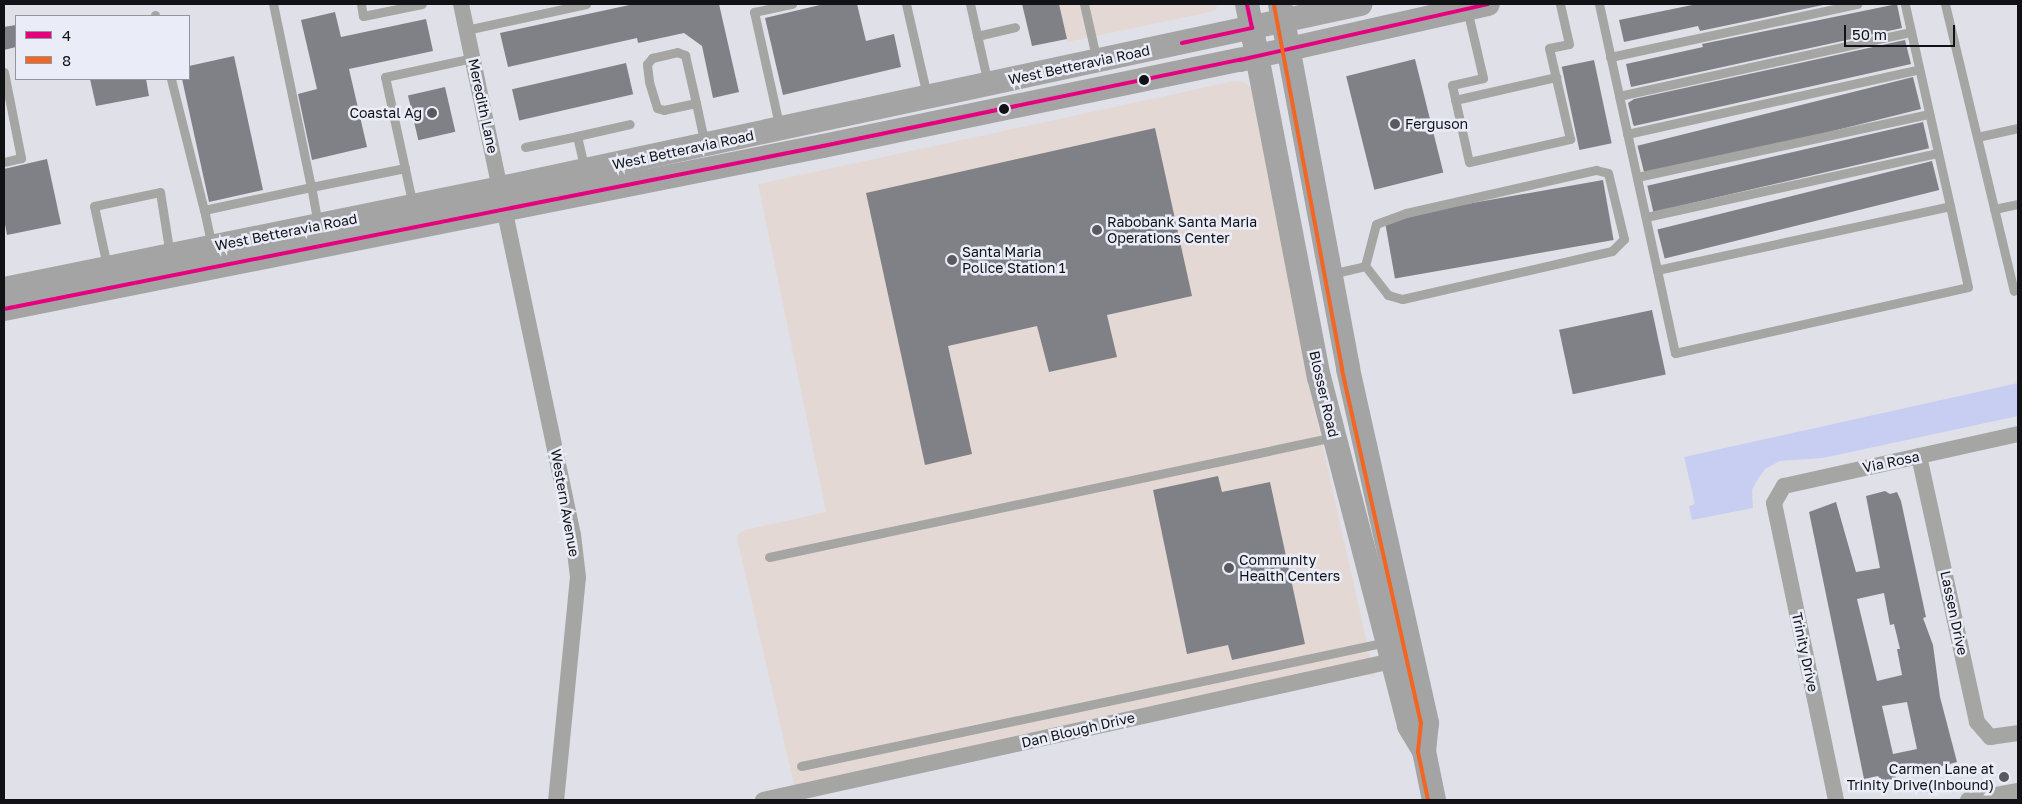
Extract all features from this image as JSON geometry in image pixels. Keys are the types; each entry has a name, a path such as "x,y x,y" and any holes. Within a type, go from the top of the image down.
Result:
{"main road":[{"name":"Blosser Road","path":"1247,4 1319,377 1409,726 1424,751"},
{"name":"West Betteravia Road","path":"4,289 413,206 504,199 585,170 1252,28 1282,12 1360,4"},
{"name":"West Betteravia Road","path":"4,309 504,199 1258,56 1478,6"},
{"name":"Blosser Road","path":"1282,12 1348,369 1427,723 1424,751 1434,800"}],"street":[{"name":"Meredith Lane","path":"460,4 504,199"},
{"name":"Western Avenue","path":"504,199 573,535 578,577 556,800"},
{"name":"Via Rosa","path":"1774,503 1784,486 2018,434"},
{"name":"Lassen Drive","path":"1919,456 1977,722 1990,737 2018,733"},
{"name":"Trinity Drive","path":"1774,503 1836,800"},
{"name":"Dan Blough Drive","path":"763,800 1389,651"},
{"path":"1968,800 2018,791"}],"lane":[{"path":"273,4 318,225"},
{"path":"360,4 363,16 422,4"},
{"path":"466,30 586,4"},
{"path":"780,129 754,12 792,4"},
{"path":"906,4 927,97"},
{"path":"970,4 988,84"},
{"path":"1084,4 1097,61"},
{"path":"1478,6 1483,78 1452,85 1469,162 1570,139 1550,48 1569,44 1560,4"},
{"path":"1599,4 1675,353 1968,287 1905,4"},
{"path":"1610,57 1857,4"},
{"path":"1945,4 2014,291"},
{"path":"977,36 1015,27"},
{"path":"1619,96 1911,32"},
{"path":"696,104 664,110 657,108 649,81 647,64 652,58 677,52 685,55 696,104 705,145"},
{"path":"413,206 385,77 472,58"},
{"path":"1627,134 1919,69"},
{"path":"4,72 21,158 4,162"},
{"path":"1455,100 1556,77"},
{"path":"171,80 212,247"},
{"path":"1637,177 1929,114"},
{"path":"525,147 630,124"},
{"path":"1977,137 2018,128"},
{"path":"577,136 585,170"},
{"path":"1646,217 1938,153"},
{"path":"204,210 405,168"},
{"path":"1596,170 1608,173 1624,239 1612,251 1402,299 1388,295 1365,266 1376,224 1406,213 1596,170"},
{"path":"107,268 94,206 160,192 170,255"},
{"path":"1994,209 2018,204"},
{"path":"1656,270 1950,206"},
{"path":"1331,274 1365,266"},
{"path":"769,557 1334,437"},
{"path":"801,766 1389,651"}],"shaded area":[{"path":"1059,4 1219,4 1215,11 1067,42"},
{"path":"1234,81 1243,82 1252,88 1258,110 1305,368 1375,678 1364,673 796,793 737,539 738,534 745,530 826,512 758,184"},
{"path":"2018,383 2018,416 1823,458 1780,461 1765,469 1756,482 1752,490 1753,508 1692,520 1689,506 1695,504 1684,457"}],"building":[{"path":"634,4 719,4 739,92 713,98 702,46 684,33 638,43 637,38 508,67 500,33"},
{"path":"824,4 857,4 866,41 894,34 901,67 783,95 765,18"},
{"path":"1022,4 1059,4 1067,39 1032,46"},
{"path":"1697,4 1828,4 1700,31 1698,26 1624,42 1619,20"},
{"path":"1897,4 1902,28 1631,87 1626,64 1703,47 1702,44"},
{"path":"335,12 341,37 426,19 433,51 349,69 367,147 312,160 298,94 317,89 301,20"},
{"path":"15,25 15,47 4,50 4,27"},
{"path":"1905,40 1911,64 1634,126 1633,124 1628,103 1634,99"},
{"path":"234,56 263,190 209,202 182,80 190,80 190,66"},
{"name":"Ferguson","path":"1415,59 1443,173 1374,190 1346,76"},
{"path":"1594,60 1612,143 1579,150 1562,67"},
{"path":"626,63 633,94 519,120 512,89"},
{"path":"1913,77 1921,109 1645,178 1637,146"},
{"path":"90,80 146,80 149,96 96,106"},
{"name":"Coastal Ag","path":"445,87 455,132 418,140 408,96"},
{"path":"1923,122 1929,148 1653,212 1647,186"},
{"path":"1155,128 1192,296 1107,315 1117,357 1049,372 1037,326 948,346 972,454 925,465 866,193"},
{"path":"47,159 61,224 7,235 4,219 4,169"},
{"path":"1932,161 1939,190 1665,259 1657,229"},
{"path":"1603,180 1614,240 1395,279 1384,219"},
{"path":"1652,310 1666,375 1573,394 1559,330"},
{"name":"Community Health Centers","path":"1218,476 1222,492 1270,482 1305,644 1232,660 1228,645 1187,654 1153,490"},
{"path":"1885,491 1890,494 1897,492 1901,501 1926,617 1923,618 1933,645 1940,697 1957,762 1942,766 1940,774 1927,776 1926,769 1920,770 1919,767 1895,773 1896,780 1884,783 1878,776 1864,779 1809,512 1836,502 1856,572 1880,568 1866,496","holes":["1884,593 1890,625 1894,624 1900,649 1897,649 1902,675 1877,681 1857,599","1907,702 1917,749 1893,754 1882,706"]}],"transit line":[{"name":"4","path":"1182,43 1252,28 1247,4"},
{"name":"4","path":"4,309 823,146 1240,60 1488,4"},
{"name":"8","path":"1274,5 1342,370 1421,723 1418,752 1428,800"}],"place":[{"name":"Coastal Ag","path":"432,113"},
{"name":"Ferguson","path":"1395,124"},
{"name":"Rabobank Santa Maria Operations Center","path":"1097,230"},
{"name":"Santa Maria Police Station 1","path":"952,260"},
{"name":"Community Health Centers","path":"1229,568"},
{"name":"Carmen Lane at Trinity Drive(Inbound)","path":"2004,777"}]}
